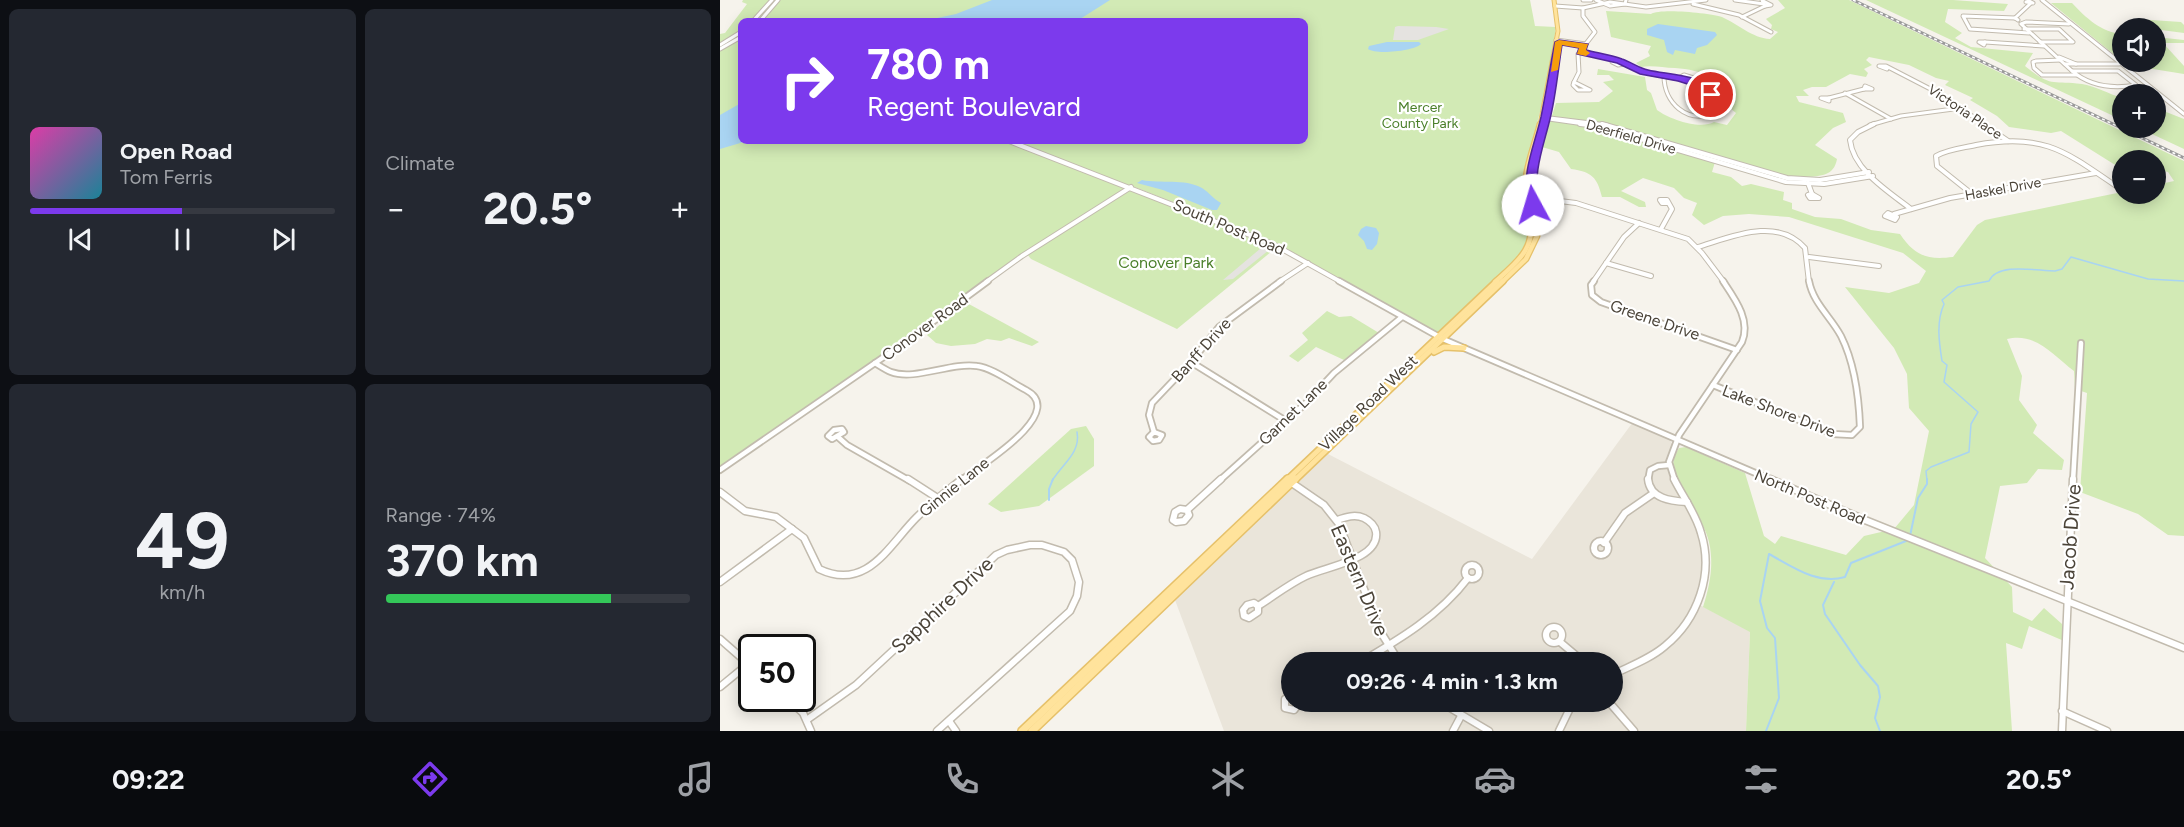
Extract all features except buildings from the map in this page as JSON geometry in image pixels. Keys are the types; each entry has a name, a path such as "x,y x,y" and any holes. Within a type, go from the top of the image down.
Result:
{"main road":[{"name":"Village Road West","path":"1022,731 1368,411 1522,257 1531,241 1533,231 1531,203 1526,186 1527,168 1544,118 1562,23 1555,0"},
{"name":"Village Road West","path":"1032,731 1441,338"},
{"path":"1368,411 1380,403 1434,351 1444,347 1464,348"}],"street":[{"path":"756,18 772,0"},
{"path":"763,18 778,0"},
{"path":"1583,0 1591,0"},
{"path":"1556,6 1583,8 1598,2 1611,1 1640,7 1706,0"},
{"path":"1736,0 1763,3"},
{"path":"2042,0 2063,21 2112,58"},
{"path":"1598,2 1615,7 1625,3"},
{"path":"1691,2 1700,7 1743,17 1759,29 1771,32"},
{"path":"1743,17 1763,3"},
{"path":"2015,18 2031,3"},
{"path":"1574,82 1590,90 1584,92 1577,90 1573,85 1574,82 1579,72 1577,57 1594,32 1583,16 1583,8"},
{"path":"2029,33 1970,29 1963,16 2015,18 2023,22 2063,21"},
{"path":"2023,22 2021,26 2024,29 2077,75 2095,86 2136,85 2118,71 2072,70"},
{"path":"2024,29 2060,29 2073,42 2040,42"},
{"path":"720,47 738,34"},
{"path":"720,47 738,38"},
{"path":"1557,41 1586,45"},
{"path":"1984,42 2045,46"},
{"path":"1580,52 1613,59 1643,72 1679,78 1696,84 1709,91 1715,111 1713,114 1696,115 1673,106 1663,87 1664,76"},
{"path":"2056,57 2075,63"},
{"path":"2077,75 2042,75 2034,68 2033,62 2112,61"},
{"path":"2105,62 2112,63"},
{"name":"Victoria Place","path":"1887,69 1928,86 2008,141"},
{"path":"2130,72 2184,114"},
{"path":"1829,98 1864,89"},
{"path":"1845,93 1891,119"},
{"path":"1911,209 1852,155 1851,140 1860,130 1891,119 1961,108"},
{"name":"Deerfield Drive","path":"1544,118 1598,126 1779,180 1808,182 1873,176"},
{"path":"1971,194 1940,168 1936,163 1936,156 1943,152 2027,140 2064,151 2112,183"},
{"name":"South Post Road","path":"1017,144 1273,243 1441,338"},
{"name":"Deerfield Drive","path":"1808,182 1869,172"},
{"name":"Haskel Drive","path":"1894,214 1971,194 2096,173"},
{"path":"1808,182 1812,194"},
{"name":"Conover Road","path":"720,470 875,363 1024,254 1131,187"},
{"path":"1531,203 1570,202 1683,237 1698,247 1743,316 1746,331 1737,350 1683,424 1669,465 1700,528 1705,548 1705,580 1699,601 1689,621 1674,638 1656,652 1623,669"},
{"path":"1660,229 1672,209 1667,203"},
{"name":"Greene Drive","path":"1639,223 1624,237 1606,263 1590,288 1592,295 1598,300 1737,350"},
{"path":"1698,247 1755,231 1770,231 1796,240 1806,249 1809,257 1879,266"},
{"name":"Lake Shore Drive","path":"1713,385 1833,434 1848,436 1858,430 1861,424 1844,344 1811,291 1807,275 1809,257"},
{"name":"Banff Drive","path":"1154,432 1149,415 1152,403 1229,318 1308,262"},
{"path":"1606,263 1651,276"},
{"name":"Garnet Lane","path":"1187,510 1286,421 1334,373 1402,317"},
{"name":"North Post Road","path":"1441,338 1865,520 2184,648"},
{"name":"Jacob Drive","path":"2062,731 2066,602 2081,343"},
{"path":"1191,362 1286,421"},
{"name":"Ginnie Lane","path":"720,492 745,511 776,517 792,529 808,543 819,569 829,574 852,573 868,567 888,554 914,520 1028,428 1038,414 1038,400 1018,386 980,366 966,365 902,374 891,372 875,363"},
{"path":"838,437 847,445 939,499"},
{"path":"1669,465 1657,465 1649,473 1648,484 1654,493 1668,501 1687,502"},
{"name":"Eastern Drive","path":"1290,482 1316,498 1337,520 1354,559 1376,621 1392,652"},
{"path":"1604,543 1625,513 1654,493"},
{"path":"1258,606 1305,577 1366,554 1373,546 1376,536 1374,527 1368,520 1359,516 1348,516 1337,520"},
{"path":"720,582 792,529"},
{"name":"Sapphire Drive","path":"808,719 856,685 996,555 1025,545 1051,546 1067,552 1074,561 1080,584 1078,598 1070,611 937,731"},
{"path":"1378,652 1433,618 1453,598 1468,578"},
{"path":"720,639 738,655"},
{"path":"1560,642 1572,652"},
{"path":"720,687 738,674"},
{"path":"2062,711 2107,731"},
{"path":"801,712 808,719 811,731"},
{"path":"1455,712 1489,731"},
{"path":"1559,731 1568,712"},
{"path":"1618,712 1634,731"},
{"path":"1453,731 1461,716"},
{"path":"949,721 956,731"}],"shaded area":[{"path":"1395,27 1449,29 1418,40 1393,40"},
{"path":"1267,243 1274,246 1233,279 1223,280"},
{"path":"1633,422 1670,440 1673,446 1667,460 1668,470 1695,521 1702,546 1703,574 1696,603 1750,631 1746,731 1224,731 1175,600 1328,454 1532,559"}],"green space":[{"name":"Mercer County Park","path":"743,0 1530,0 1535,26 1556,27 1547,85 1524,173 1531,222 1530,238 1526,248 1505,274 1441,333 1434,332 1278,244 1132,186 1023,253 870,365 720,467 720,34 725,33 747,4 742,2"},
{"path":"1778,0 1849,0 2112,126 2112,138 2136,138 2161,150 2112,150 2112,163 2061,131 2051,133 2009,127 1997,116 1970,100 1973,98 1945,85 1949,81 1936,78 1909,65 1869,57 1866,60 1872,65 1864,69 1868,73 1866,77 1850,74 1826,87 1812,87 1803,90 1809,96 1796,96 1799,102 1843,113 1846,122 1833,128 1815,145 1837,159 1830,172 1806,177 1808,184 1784,181 1715,162 1712,172 1731,177 1742,186 1751,184 1784,192 1783,200 1792,203 1792,209 1815,217 1841,219 1871,230 1900,234 1911,247 1922,255 1936,258 1953,257 1977,225 1985,220 2112,194 2112,204 2166,204 2166,183 2174,181 2166,172 2166,152 2184,161 2184,536 2168,535 2138,514 2080,492 2087,393 2075,389 2074,371 2044,346 2027,339 2007,339 2022,376 2019,400 2037,425 2033,433 2064,460 2062,470 2038,469 2027,483 2000,486 1985,558 2012,587 2013,612 2032,621 2044,608 2062,624 2064,641 2029,626 2022,649 2006,643 2012,731 1746,731 1750,632 1703,607 1710,575 1709,542 1701,522 1679,483 1673,466 1679,448 1686,447 1745,473 1764,536 1775,544 1781,536 1846,555 1864,536 1894,529 1914,505 1929,431 1909,408 1907,374 1894,348 1845,287 1889,293 1919,283 1926,271 1903,253 1789,217 1749,214 1723,216 1704,225 1692,215 1697,203 1684,198 1674,188 1643,178 1621,191 1645,202 1646,207 1639,207 1620,197 1602,197 1596,180 1589,174 1571,169 1559,152 1542,147 1556,103 1599,102 1613,91 1603,82 1614,80 1609,75 1597,75 1598,69 1645,77 1647,90 1651,93 1657,110 1677,120 1701,125 1714,122 1727,125 1736,113 1730,108 1725,89 1704,74 1685,69 1641,67 1636,63 1650,56 1648,52 1651,46 1611,37 1606,11 1651,14 1674,11 1716,15 1757,36 1770,39 1778,32 1771,29 1772,25 1766,19 1785,8"},
{"path":"1866,0 1953,0 2008,4 2004,11 1948,9 1945,22 1962,33 1955,38 1971,47 2033,53 2025,66 2041,78 2052,82 2087,85 2112,94 2112,115"},
{"path":"2051,3 2072,3 2088,19 2112,32 2112,53"},
{"path":"2166,21 2181,22 2184,25 2184,33 2166,31"},
{"path":"2166,38 2184,40 2184,43 2166,43"},
{"path":"2166,46 2184,66 2184,74 2166,71"},
{"path":"2166,112 2184,119 2184,149 2160,138 2166,138"},
{"name":"Conover Park","path":"1131,190 1277,247 1177,329 1031,259 1027,254"},
{"path":"967,303 1039,342 1032,346 1009,338 1001,341 987,339 975,344 951,346 936,343 927,335"},
{"path":"1327,311 1339,317 1351,316 1379,333 1344,360 1316,347 1298,362 1289,356 1308,340 1302,333"},
{"path":"1086,426 1094,439 1094,466 1039,506 1001,512 988,504 1071,429"}],"water":[{"path":"992,0 1110,0 1082,18 937,18 956,14"},
{"path":"1658,24 1715,32 1717,35 1707,45 1697,48 1695,54 1675,50 1673,55 1667,52 1664,40 1647,35 1647,29"},
{"path":"1387,42 1419,42 1421,44 1411,49 1395,51 1379,52 1368,49 1369,46"},
{"path":"738,105 738,144 720,149 720,115"},
{"path":"1142,180 1195,185 1221,203 1217,210 1212,210 1163,190 1137,183"},
{"path":"1366,226 1376,228 1379,233 1377,244 1372,250 1367,249 1364,241 1358,235"}],"waterway":[{"path":"1927,481 1926,471 1931,467 1969,452 1971,424 1978,412 1944,382 1947,365 1942,361 1939,332 1944,304 1942,300 1958,287 1989,281 1994,275 2009,269 2055,271 2062,269 2071,257 2148,279 2184,281"},
{"path":"1052,480 1070,458 1076,446 1077,432"},
{"path":"1049,500 1049,489 1052,480"},
{"path":"1910,536 1918,498 1927,481"},
{"path":"1766,731 1779,698 1775,638 1767,628 1760,601 1769,554 1815,577 1835,579 1845,577 1851,563 1906,541"},
{"path":"1834,582 1823,605 1825,614 1860,665 1878,686 1880,697 1875,718 1880,731"}],"railway":[{"path":"1853,0 2184,158"}],"slow traffic":[{"path":"1554,70 1559,42 1585,46 1580,52 1586,53"}],"route":[{"path":"1533,205 1530,192 1531,171 1546,118 1559,42 1585,46 1580,52 1620,61 1643,72 1679,78 1701,85 1711,95"}]}
